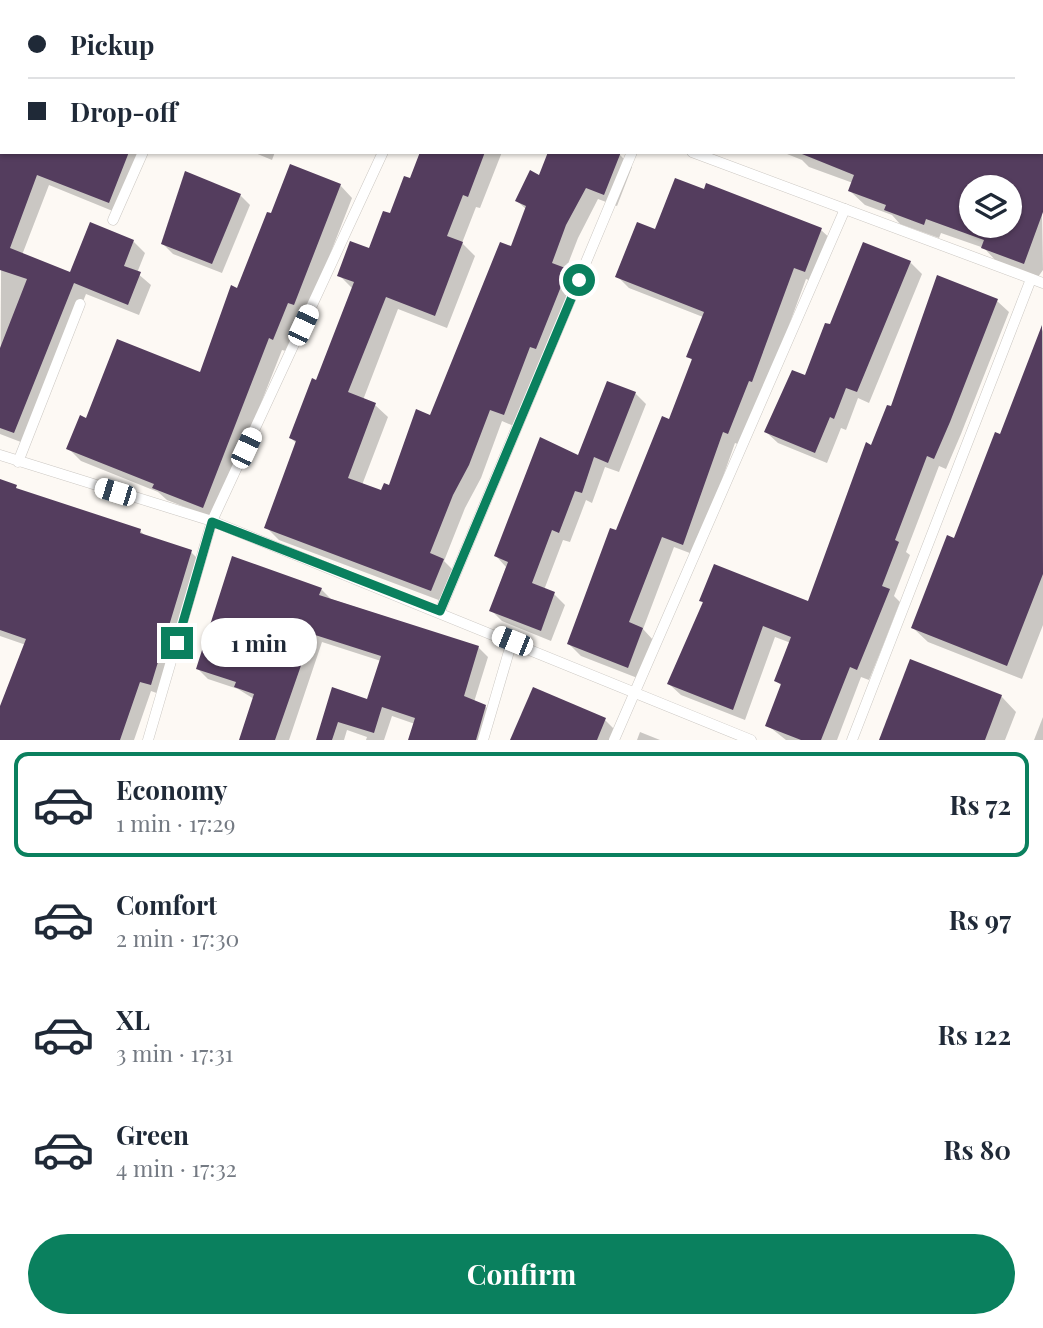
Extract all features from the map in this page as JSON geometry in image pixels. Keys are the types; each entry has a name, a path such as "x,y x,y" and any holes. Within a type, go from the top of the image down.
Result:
{"lane":[{"path":"113,220 142,154"},
{"path":"148,740 212,522 382,154"},
{"path":"440,611 631,154"},
{"path":"697,154 1043,283"},
{"path":"614,740 637,693 845,209"},
{"path":"852,740 1031,279"},
{"path":"18,462 80,304"},
{"path":"0,454 18,462 212,522 440,611 751,740"},
{"path":"482,740 512,641"}],"building":[{"path":"0,154 128,154 109,203 37,175 10,248 70,272 90,222 134,240 124,266 141,272 128,305 74,283 14,433 0,428 0,348 27,279 0,270"},
{"path":"419,154 484,154 468,197 463,195 447,236 463,242 435,316 386,297 348,392 376,403 348,478 381,490 384,483 389,485 416,409 430,415 500,242 511,246 526,206 515,201 530,170 539,175 547,154 620,154 604,195 586,188 566,225 552,263 568,269 536,349 530,347 504,415 490,410 469,465 453,495 430,553 444,559 431,591 264,528 296,441 289,438 312,378 316,380 354,282 337,276 350,241 369,248 383,211 390,213 404,176 410,178"},
{"path":"802,154 1043,154 1043,212 1024,264 981,248 984,240 978,238 1022,238 1022,175 959,175 959,231 926,219 924,225 884,210 886,205 848,191 854,175"},
{"path":"290,164 341,184 294,305 288,303 273,340 269,338 203,508 152,488 154,484 66,449 80,415 86,418 117,339 200,372 231,285 237,288 267,212 271,213"},
{"path":"185,171 241,194 212,264 161,244"},
{"path":"675,178 704,189 706,183 822,228 805,272 794,268 752,382 749,381 728,434 723,432 683,545 662,537 629,622 643,628 628,668 567,644 610,528 616,530 662,416 669,419 692,359 686,357 704,312 615,277 637,222 655,229"},
{"path":"863,242 911,261 857,392 846,388 834,419 830,417 815,453 764,432 792,370 805,375 825,323 830,324"},
{"path":"937,275 998,299 950,422 934,459 927,456 895,540 899,542 882,586 890,589 857,670 850,667 821,740 801,740 765,726 781,684 774,681 791,637 763,626 733,710 667,684 703,602 699,601 714,564 808,601 866,442 871,445 887,405 891,406"},
{"path":"1042,325 1043,574 1007,666 911,628 947,535 954,538 995,432 1000,434"},
{"path":"607,381 636,392 608,463 594,457 582,493 575,491 559,533 552,530 532,583 555,592 541,631 489,611 508,562 494,556 540,437 578,455"},
{"path":"0,479 17,485 16,488 141,529 140,533 192,550 151,685 140,682 120,740 0,740 0,706 26,639 0,630"},
{"path":"232,556 322,588 319,595 479,646 464,696 486,705 476,740 408,740 415,718 382,707 374,733 338,722 332,740 316,740 332,687 367,699 381,656 312,634 275,740 239,740 254,694 234,687 236,682 196,669"},
{"path":"910,659 1002,695 985,740 879,740"},
{"path":"533,687 606,718 597,740 510,740"}],"route":[{"path":"177,643 212,522 440,611 579,280"}]}
